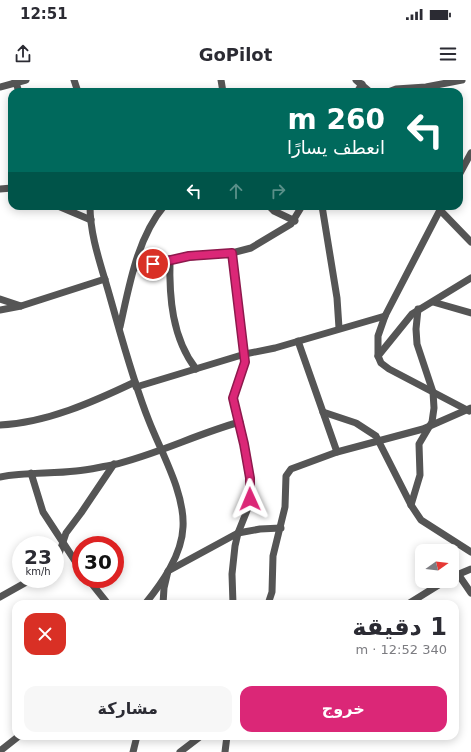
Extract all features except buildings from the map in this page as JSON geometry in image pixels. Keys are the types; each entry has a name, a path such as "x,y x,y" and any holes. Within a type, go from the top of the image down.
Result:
{"street":[{"path":"0,87 26,80"},
{"path":"403,88 462,80"},
{"path":"463,168 471,153"},
{"path":"67,210 91,220"},
{"path":"90,210 91,220 105,279 135,385 162,451 179,498 183,519 181,541 168,571 148,600"},
{"path":"119,328 135,268 152,223 161,210"},
{"path":"273,210 295,220"},
{"path":"135,268 170,259 232,253 263,242 283,230 295,220 300,210"},
{"path":"323,210 337,298 339,328"},
{"path":"438,210 385,316 378,336 378,356 381,363 392,372 469,410"},
{"path":"443,210 471,242"},
{"path":"232,253 245,354 244,368 233,396 240,422 251,492 248,508 238,533 232,574 233,600"},
{"path":"170,259 169,284 174,316 184,350 196,369"},
{"path":"378,356 396,332 418,309 433,302 449,290 471,278"},
{"path":"0,310 21,306 105,279"},
{"path":"0,299 21,306"},
{"path":"433,302 471,313"},
{"path":"411,505 420,475 419,444 429,427 433,414 433,392 417,344 416,329 418,309"},
{"path":"0,425 50,416 135,385 385,316"},
{"path":"298,341 337,452"},
{"path":"269,600 272,592 274,551 281,528 285,507 288,473 293,467 337,452 429,427 469,410"},
{"path":"323,412 346,419 364,427 379,441 411,505 426,524 471,552"},
{"path":"0,477 31,473 78,471 114,464 162,451 205,433 240,422"},
{"path":"64,536 81,513 100,482 114,464"},
{"path":"31,473 43,512 59,536"},
{"path":"163,600 168,571 238,533 260,529 281,528"},
{"path":"64,543 72,556"},
{"path":"459,574 471,569"},
{"path":"459,580 471,593"},
{"path":"0,597 16,588"},
{"path":"95,588 105,600"},
{"path":"414,600 434,588"},
{"path":"0,751 14,740"},
{"path":"133,752 136,740"},
{"path":"180,752 196,740"},
{"path":"225,752 226,740"}],"route":[{"path":"153,264 189,256 232,253 245,354 244,368 234,391 233,398 241,428 250,478 250,499"}]}
